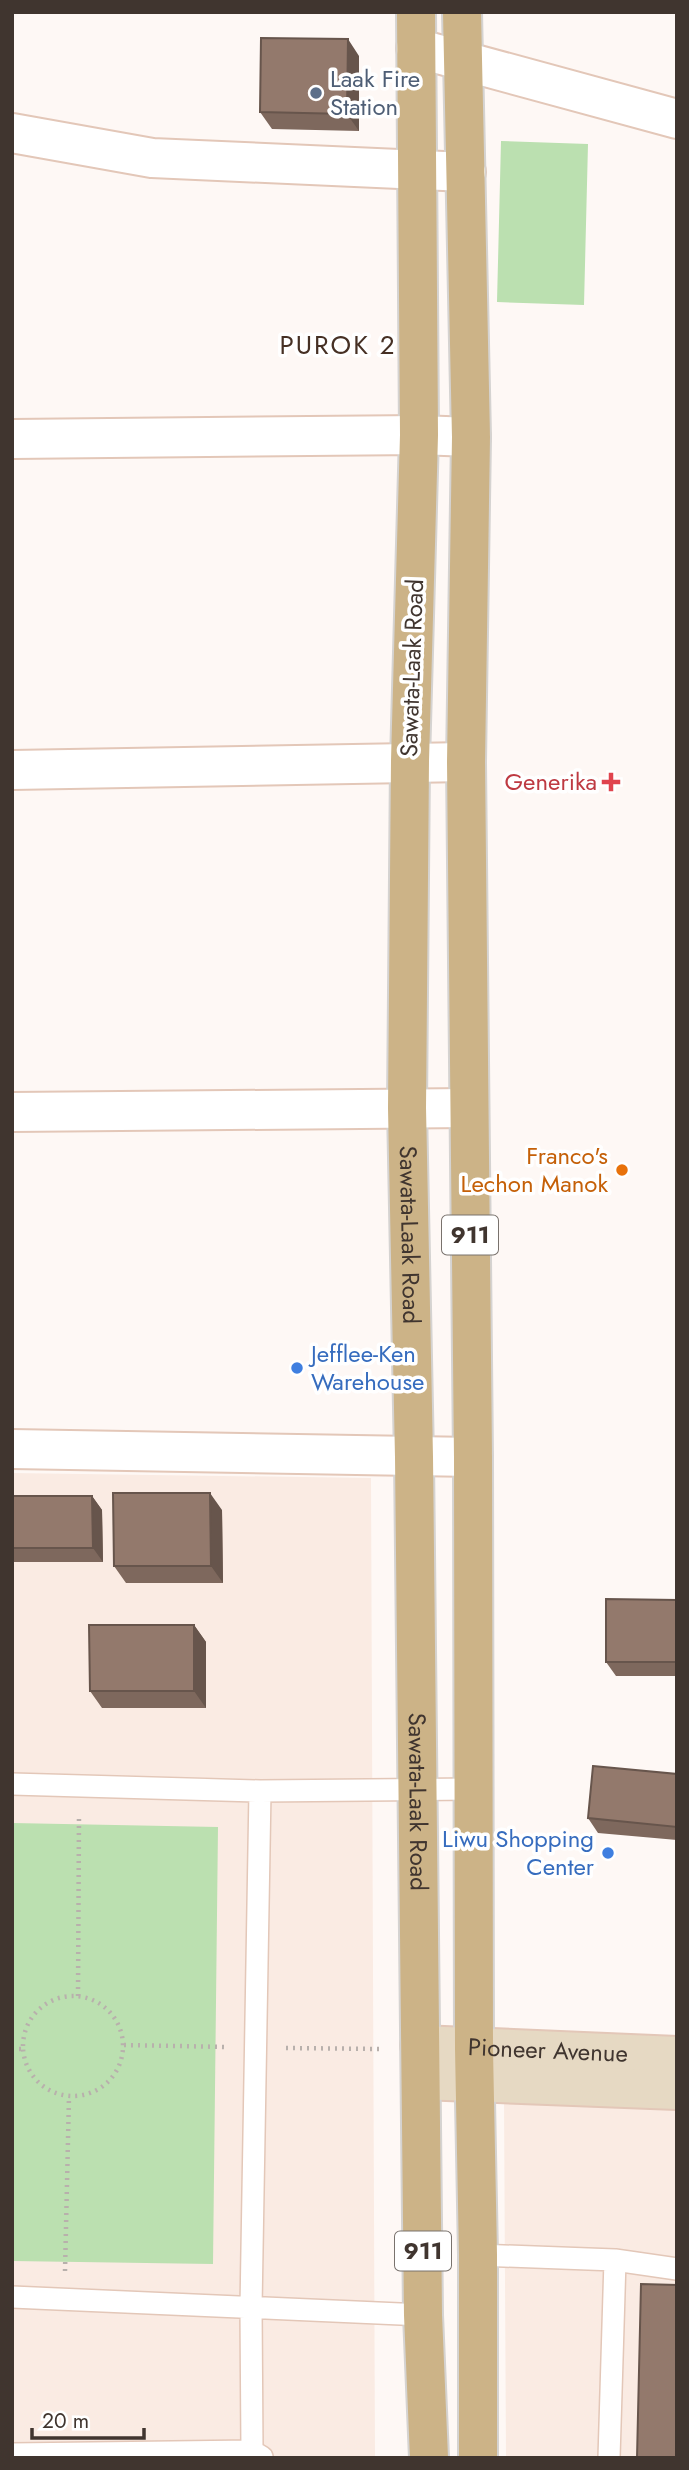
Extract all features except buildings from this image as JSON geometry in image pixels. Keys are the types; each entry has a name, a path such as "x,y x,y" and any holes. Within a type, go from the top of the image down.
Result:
{"main road":[{"name":"911","path":"462,12 471,437 466,762 474,1457 478,2458"},
{"name":"Sawata-Laak Road","path":"416,30 419,435 410,761 407,1108 414,1457 423,2315 429,2458"},
{"name":"Pioneer Avenue","path":"475,2066 677,2056"},
{"name":"Pioneer Avenue","path":"420,2063 475,2066 677,2090"}],"street":[{"path":"416,30 463,60 677,119"},
{"path":"12,133 152,158 416,172 466,172"},
{"path":"12,439 419,435 471,437"},
{"path":"12,770 466,762"},
{"path":"12,1112 468,1108"},
{"path":"12,1449 474,1457"}],"lane":[{"path":"12,1784 260,1791 474,1789"},
{"path":"12,2454 258,2454 251,2307 260,1791"},
{"path":"478,2255 615,2260 677,2269"},
{"path":"609,2458 615,2260"},
{"path":"12,2297 423,2315"}],"path":[{"path":"78,1996 79,1786"},
{"path":"63,1996 78,1996 105,2006 115,2018 124,2045 121,2062 113,2077 102,2088 86,2095 69,2096 54,2093 40,2084 29,2072 23,2049 26,2025 35,2011 48,2001 63,1996"},
{"path":"12,2049 23,2049"},
{"path":"65,2300 69,2096"}],"shaded area":[{"path":"12,1473 371,1478 375,2458 12,2458"},
{"path":"504,2100 677,2108 677,2458 506,2458"}],"green space":[{"path":"501,141 588,144 584,305 497,302"},
{"path":"12,1823 218,1827 213,2264 12,2261"}],"place":[{"name":"Laak Fire Station","path":"316,93"},
{"name":"Generika","path":"611,782"},
{"name":"Franco's Lechon Manok","path":"622,1170"},
{"name":"Jefflee-Ken Warehouse","path":"297,1368"},
{"name":"Liwu Shopping Center","path":"608,1853"}],"district":[{"name":"PUROK 2","path":"338,345"}]}
